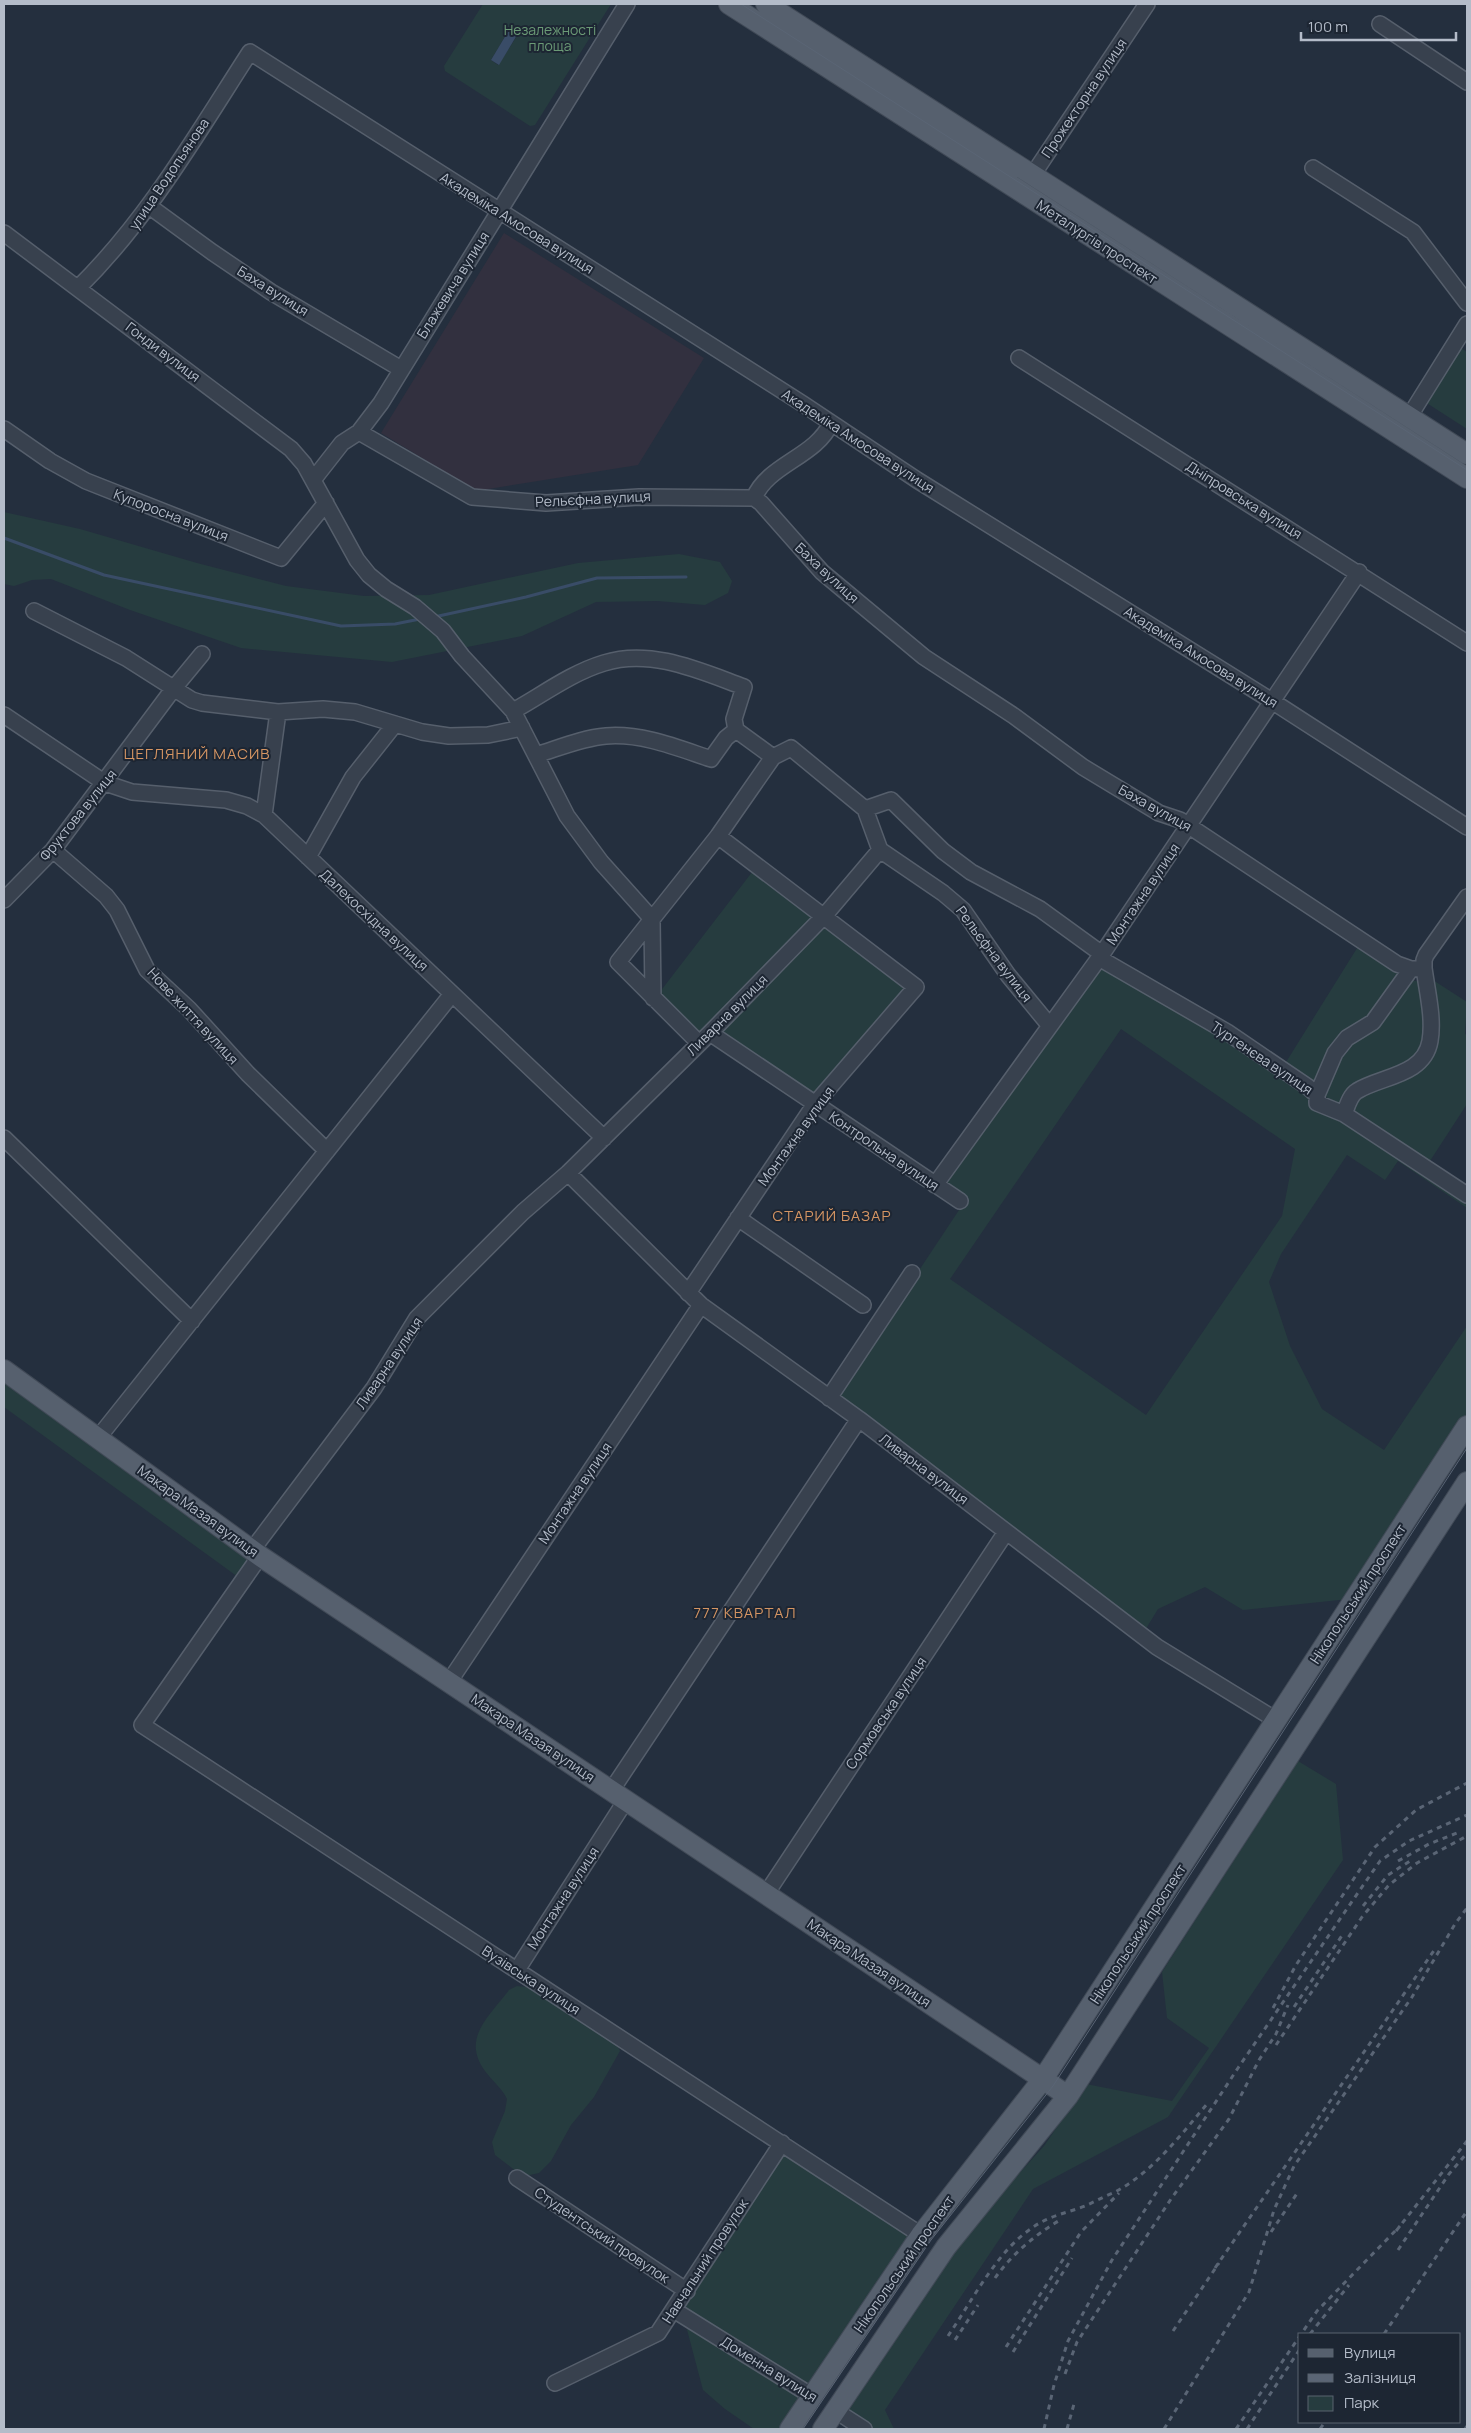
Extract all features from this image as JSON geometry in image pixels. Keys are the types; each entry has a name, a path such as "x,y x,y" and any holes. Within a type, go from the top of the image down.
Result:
{"main road":[{"name":"Металургів проспект","path":"729,4 1467,478"},
{"name":"Металургів проспект","path":"766,4 1467,454"},
{"name":"Прожекторна вулиця","path":"1021,193 1032,176"},
{"path":"1398,434 1409,417"},
{"name":"Макара Мазая вулиця","path":"4,1370 256,1553 1068,2096"},
{"name":"Нікопольський проспект","path":"790,2429 921,2235 1043,2079 1467,1426"},
{"name":"Нікопольський проспект","path":"823,2429 946,2248 1068,2096 1467,1482"},
{"name":"Ливарна вулиця","path":"1276,1720 1302,1736"},
{"name":"Доменна вулиця","path":"812,2396 836,2411"}],"street":[{"name":"Блажевича вулиця","path":"313,480 342,443 359,432 381,403 627,4"},
{"name":"Прожекторна вулиця","path":"1032,176 1147,4"},
{"path":"1380,24 1467,82"},
{"name":"Академіка Амосова вулиця","path":"250,52 831,423 916,480 1272,701 1467,827"},
{"name":"улица Водопьянова","path":"78,288 104,262 149,206 250,52"},
{"path":"1313,168 1413,232 1467,303"},
{"name":"Баха вулиця","path":"149,206 271,292 401,369"},
{"name":"Гонди вулиця","path":"4,232 291,449 304,464 313,480"},
{"path":"1409,417 1467,324"},
{"name":"Дніпровська вулиця","path":"1019,358 1359,572 1467,643"},
{"path":"754,498 761,485 824,438 831,423"},
{"name":"Купоросна вулиця","path":"4,430 50,461 86,481 281,558 326,503"},
{"name":"Рельєфна вулиця","path":"359,432 472,497 546,503 639,496 754,498"},
{"path":"313,480 358,560 369,575 386,589 415,607 443,631 462,656 513,712 567,816 601,862 652,919"},
{"name":"Баха вулиця","path":"754,498 761,503 822,572 924,657 1014,716 1083,767 1159,813 1174,818 1189,827 1397,964 1418,969"},
{"name":"Монтажна вулиця","path":"935,1185 1100,956 1189,827 1359,572"},
{"path":"34,611 126,658 202,703 278,712 323,709 355,712 422,732 448,736 488,735 522,728"},
{"name":"Фруктова вулиця","path":"5,895 53,850 105,783 174,688 202,654"},
{"path":"513,712 577,674 604,662 628,658 652,658 682,664 744,687 734,719 736,730 773,757"},
{"path":"264,815 278,712"},
{"name":"Далекосхідна вулиця","path":"4,715 105,783 132,792 226,800 247,806 264,815 604,1138"},
{"path":"308,857 353,777 395,724"},
{"path":"536,755 581,740 606,736 630,737 660,743 711,759 726,738 736,730"},
{"path":"654,998 652,919 718,836 773,757 791,748 865,809 880,850"},
{"path":"865,809 891,800 943,851 971,872 1040,909 1100,956"},
{"path":"718,836 825,916"},
{"name":"Нове життя вулиця","path":"53,850 106,896 117,910 147,970 189,1009 248,1074 327,1151"},
{"name":"Рельєфна вулиця","path":"880,850 943,893 963,910 1008,975 1050,1026"},
{"name":"Ливарна вулиця","path":"142,1725 256,1553 374,1388 417,1318 523,1212 568,1173 604,1138 825,916 880,850"},
{"path":"1317,1095 1335,1053 1347,1038 1373,1022 1418,969 1467,897"},
{"name":"Монтажна вулиця","path":"688,1293 815,1104 916,987 825,916"},
{"name":"Контрольна вулиця","path":"652,919 618,962 654,998 704,1038 815,1104 960,1201"},
{"name":"Тургенєва вулиця","path":"1100,956 1227,1032 1317,1095 1317,1103 1344,1114 1467,1194"},
{"path":"1344,1114 1356,1091 1412,1068 1427,1051 1430,1041 1431,1017 1418,969"},
{"path":"98,1438 452,994"},
{"path":"4,1138 192,1321"},
{"name":"Ливарна вулиця","path":"568,1173 700,1305 858,1419 1157,1647 1276,1720"},
{"path":"738,1218 863,1305"},
{"path":"829,1398 912,1273"},
{"name":"Монтажна вулиця","path":"449,1682 700,1305"},
{"name":"Монтажна вулиця","path":"517,1970 619,1796 858,1419"},
{"name":"Сормовська вулиця","path":"766,1894 1006,1532"},
{"name":"Вузівська вулиця","path":"142,1725 921,2235"},
{"name":"Навчальний провулок","path":"555,2383 658,2334 782,2144"},
{"name":"Студентський провулок","path":"517,2178 687,2291"},
{"name":"Доменна вулиця","path":"674,2310 812,2396"},
{"name":"Доменна вулиця","path":"836,2411 864,2429"}],"shaded area":[{"path":"504,233 704,358 638,465 476,491 381,433"}],"green space":[{"name":"Незалежності площа","path":"483,4 611,4 535,125 530,126 445,71 444,66","holes":["509,30 517,36 498,65 491,60"]},
{"path":"1456,345 1467,352 1467,429 1422,400"},
{"path":"4,512 80,529 197,563 286,586 364,596 429,595 578,563 679,554 720,562 732,581 728,593 705,605 658,601 596,602 522,636 392,662 241,648 130,610 51,579 32,580 14,586 4,584"},
{"path":"756,867 821,916 699,1040 656,997"},
{"path":"825,919 913,988 815,1101 713,1033"},
{"path":"1359,945 1415,981 1436,982 1467,1002 1465,1034 1467,1035 1467,1104 1428,1164 1346,1111 1283,1067"},
{"path":"1100,964 1222,1036 1467,1200 1467,1208 1398,1161 1385,1180 1347,1155 1281,1254 1269,1282 1290,1346 1322,1409 1384,1450 1467,1326 1467,1418 1349,1599 1243,1610 1205,1587 1158,1609 1144,1632 835,1397 965,1201 941,1184","holes":["1121,1029 1295,1149 1282,1216 1146,1415 950,1279"]},
{"path":"4,1374 253,1555 238,1577 4,1407"},
{"path":"1298,1761 1336,1784 1343,1860 1168,2117 1033,2189 885,2410 894,2429 874,2429 842,2409 948,2251 1044,2146 1086,2084 1172,2101 1209,2048 1167,2018 1162,1972"},
{"path":"517,1986 526,1987 540,1994 586,2026 616,2042 620,2051 594,2097 571,2125 551,2161 539,2173 525,2176 495,2155 492,2142 505,2111 507,2099 485,2071 478,2059 476,2048 480,2028 509,1990"},
{"path":"783,2149 915,2236 783,2429 754,2429 725,2409 703,2390 681,2307"}],"water":[{"path":"509,30 517,35 499,65 491,60"}],"waterway":[{"path":"4,538 104,575 341,626 395,624 420,619"},
{"path":"434,617 526,597 597,578 686,577"}],"tram line":[{"path":"741,4 1467,470"},
{"path":"803,2429 931,2240 1053,2086 1467,1448"}],"railway":[{"path":"1273,2008 1296,1965 1375,1847 1416,1810 1467,1783"},
{"path":"1044,2429 1054,2385 1068,2341 1112,2260 1238,2068 1353,1900 1380,1861 1409,1841 1467,1815"},
{"path":"1398,1861 1429,1844 1457,1833"},
{"path":"1276,2045 1362,1917 1389,1885 1417,1863 1467,1836"},
{"path":"1363,1906 1388,1875 1410,1861"},
{"path":"1164,2429 1249,2292 1274,2210 1294,2166 1412,1997 1455,1924 1467,1908"},
{"path":"1294,2007 1343,1934"},
{"path":"1215,2268 1435,1949"},
{"path":"1065,2374 1077,2342 1171,2199 1229,2119 1259,2060 1276,2034 1288,2005"},
{"path":"948,2336 996,2263 1019,2238 1044,2220 1085,2206 1127,2185 1164,2153 1207,2104"},
{"path":"1396,2231 1467,2141"},
{"path":"1398,2250 1449,2174 1467,2153"},
{"path":"1271,2232 1298,2192"},
{"path":"1006,2347 1081,2232 1119,2193"},
{"path":"1385,2333 1467,2211"},
{"path":"995,2278 1026,2245 1062,2219"},
{"path":"1302,2333 1317,2311 1400,2226"},
{"path":"1013,2352 1072,2258"},
{"path":"1173,2331 1219,2263"},
{"path":"1311,2333 1349,2285"},
{"path":"955,2340 978,2305"},
{"path":"1236,2429 1298,2339"},
{"path":"1247,2429 1298,2352"},
{"path":"1067,2429 1074,2404"},
{"path":"1320,2429 1324,2423"}],"district":[{"name":"ЦЕГЛЯНИЙ МАСИВ","path":"197,754"},
{"name":"СТАРИЙ БАЗАР","path":"832,1216"},
{"name":"777 КВАРТАЛ","path":"745,1613"}]}
